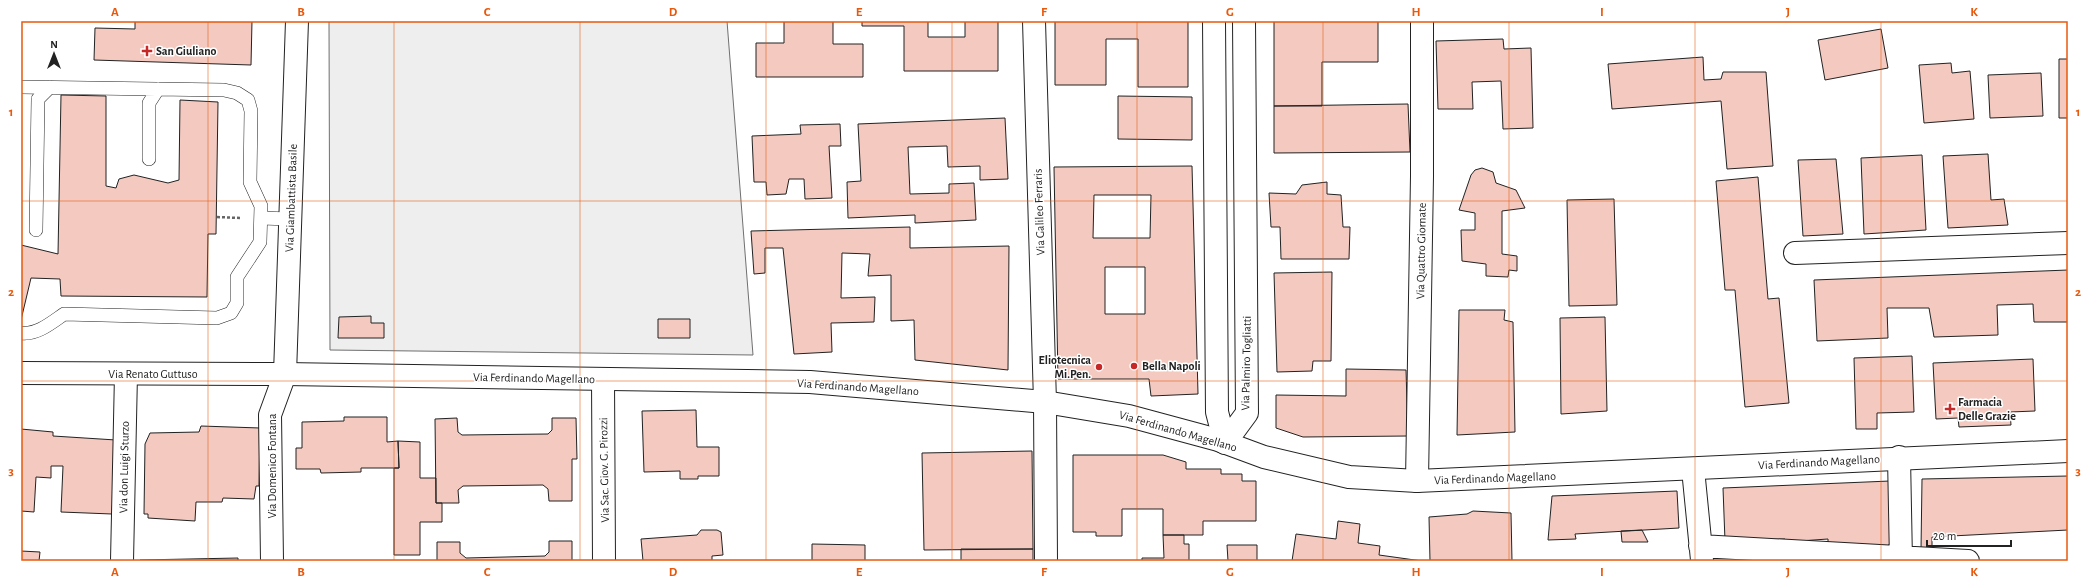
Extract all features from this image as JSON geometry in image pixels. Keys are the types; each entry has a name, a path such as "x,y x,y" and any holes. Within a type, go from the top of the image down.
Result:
{"street":[{"name":"Via Giambattista Basile","path":"285,374 297,21"},
{"name":"Via Galileo Ferraris","path":"1034,21 1045,402 1046,561"},
{"path":"1214,21 1217,412 1225,443"},
{"name":"Via Palmiro Togliatti","path":"1225,443 1247,413 1244,21"},
{"name":"Via Quattro Giornate","path":"1417,481 1422,176 1422,21"},
{"path":"1794,253 2068,244"},
{"name":"Via Renato Guttuso","path":"21,373 285,374"},
{"name":"Via don Luigi Sturzo","path":"122,561 126,374"},
{"name":"Via Ferdinando Magellano","path":"285,374 810,382 1045,402 1129,416 1225,443 1264,457 1349,476 1417,481 1693,470 1899,457 2068,451"},
{"name":"Via Domenico Fontana","path":"272,561 270,415 285,374"},
{"name":"Via Sac. Giov. G. Pirozzi","path":"603,379 604,561"},
{"path":"1899,457 1901,559"},
{"path":"1693,470 1701,553 1968,561"}],"lane":[{"path":"21,87 224,90 237,93 248,100 251,111 250,182 260,206 260,242 237,277 237,303 231,313 217,318 64,314 50,324 30,334 21,333"},
{"path":"36,230 38,99 50,87"},
{"path":"149,159 149,103 158,89"},
{"path":"260,218 290,219"}],"path":[{"path":"217,217 236,218"}],"shaded area":[{"path":"329,21 727,21 753,355 330,350"}],"building":[{"path":"135,21 252,21 251,65 94,60 95,28 135,29"},
{"path":"784,21 833,21 833,44 863,44 863,77 756,77 756,43 784,43"},
{"path":"862,21 928,21 928,37 965,37 965,21 998,21 998,71 904,71 904,26 862,26"},
{"path":"1055,21 1188,21 1188,87 1138,87 1138,39 1106,39 1106,85 1055,85"},
{"path":"1274,21 1378,21 1378,62 1322,62 1322,106 1274,106"},
{"path":"1881,29 1888,68 1825,80 1818,40"},
{"path":"1503,39 1504,49 1531,48 1533,128 1503,129 1501,81 1472,82 1473,109 1438,109 1436,41"},
{"path":"1703,57 1704,80 1721,79 1723,72 1766,72 1773,166 1727,169 1721,101 1612,109 1608,64"},
{"path":"2059,59 2068,59 2068,118 2059,118"},
{"path":"1951,63 1952,73 1970,71 1974,119 1924,123 1919,65"},
{"path":"2041,73 2043,116 1990,118 1988,75"},
{"path":"61,95 106,96 106,186 116,188 119,179 134,175 168,183 179,180 180,100 218,102 216,234 208,234 207,297 61,296 60,279 31,278 21,320 21,245 58,254"},
{"path":"1118,96 1192,97 1192,140 1118,139"},
{"path":"1408,104 1410,152 1274,153 1274,106"},
{"path":"1005,118 1008,179 980,180 980,166 948,167 947,146 908,147 910,194 949,193 949,184 974,183 976,220 915,223 915,215 848,218 847,182 861,181 858,124"},
{"path":"840,124 841,146 829,146 832,198 805,199 804,179 789,179 786,194 767,195 766,182 754,182 752,136 801,134 800,125"},
{"path":"1988,154 1991,200 2004,199 2008,225 1948,228 1943,156"},
{"path":"1922,155 1926,230 1864,234 1861,158"},
{"path":"1836,159 1843,234 1803,236 1798,160"},
{"path":"1192,166 1198,394 1151,396 1149,379 1058,379 1054,167","holes":["1094,195 1151,195 1150,238 1093,238","1105,267 1145,267 1145,314 1105,314"]},
{"path":"1482,168 1493,172 1496,183 1516,190 1525,208 1502,211 1502,254 1517,256 1517,271 1509,270 1508,277 1486,276 1486,264 1462,261 1461,230 1475,230 1475,213 1459,210 1471,175 1475,170"},
{"path":"1758,177 1768,299 1779,298 1789,403 1745,407 1735,290 1725,290 1716,181"},
{"path":"1327,182 1327,194 1341,195 1343,227 1350,227 1349,259 1281,259 1280,227 1271,227 1269,193 1296,194 1302,185"},
{"path":"1614,199 1617,305 1569,306 1567,200"},
{"path":"910,227 910,248 1009,246 1008,370 915,360 914,320 891,321 891,275 868,276 870,254 842,253 841,298 875,297 874,322 831,323 832,352 794,354 783,248 765,248 765,273 754,274 751,231"},
{"path":"2068,270 2068,322 2034,322 2033,304 1997,305 1998,335 1934,337 1929,308 1887,308 1888,338 1817,341 1814,280"},
{"path":"1332,272 1331,361 1313,361 1312,371 1277,372 1274,273"},
{"path":"1459,310 1505,310 1504,320 1513,322 1515,432 1457,435"},
{"path":"371,316 371,323 384,323 384,338 338,338 339,317"},
{"path":"1605,317 1607,411 1561,414 1560,318"},
{"path":"658,319 690,319 690,338 658,338"},
{"path":"1912,356 1914,412 1877,413 1877,429 1856,429 1854,358"},
{"path":"2033,359 2035,411 2010,412 2011,425 1959,427 1958,418 1936,419 1933,363"},
{"path":"1346,369 1406,370 1408,436 1303,437 1276,428 1276,395 1346,396"},
{"path":"696,410 697,447 719,447 719,476 698,476 698,479 680,479 680,471 644,472 642,411"},
{"path":"344,417 387,417 387,442 398,441 399,468 361,468 361,472 321,473 320,469 296,469 296,448 302,448 302,422 344,421"},
{"path":"457,418 458,432 462,435 548,434 552,430 552,418 576,418 577,459 572,459 572,501 549,501 548,489 543,485 463,486 458,490 459,503 436,503 435,419"},
{"path":"201,426 260,428 259,486 256,486 254,499 223,498 222,502 196,502 195,521 148,518 148,514 144,514 145,444 150,433 199,432"},
{"path":"21,429 53,432 53,436 116,440 112,514 61,512 63,466 51,466 51,478 36,477 34,512 21,511"},
{"path":"398,441 420,442 420,478 436,478 436,503 442,503 442,522 420,522 420,555 394,555 394,468 399,468"},
{"path":"1032,451 1033,549 924,550 922,453"},
{"path":"1073,455 1163,455 1186,462 1186,469 1221,469 1221,474 1242,474 1242,481 1256,481 1256,521 1203,521 1203,535 1163,535 1163,509 1122,509 1122,536 1096,536 1096,532 1073,532"},
{"path":"2068,476 2068,530 1932,537 1932,550 1921,550 1922,479"},
{"path":"1890,481 1893,544 1889,550 1828,546 1828,539 1785,542 1785,539 1725,541 1723,488"},
{"path":"1677,491 1679,528 1575,534 1576,539 1548,540 1552,496"},
{"path":"1473,511 1511,513 1512,561 1430,561 1429,517 1467,514"},
{"path":"1338,521 1360,524 1358,543 1380,546 1379,555 1422,561 1292,561 1296,534 1336,539"},
{"path":"701,530 717,530 721,532 723,555 712,556 712,561 643,561 641,539 697,535"},
{"path":"1642,530 1648,542 1622,542 1621,531"},
{"path":"1163,535 1184,535 1184,544 1189,544 1189,561 1142,561 1142,558 1164,558"},
{"path":"549,541 572,541 572,561 437,561 437,542 460,542 460,553 466,558 545,556 549,552"},
{"path":"812,544 865,545 865,561 812,561"},
{"path":"1227,545 1257,545 1257,561 1228,561"},
{"path":"961,549 1033,549 1033,561 961,561"},
{"path":"21,551 40,552 39,561 21,561"},
{"path":"238,558 238,561 140,561 140,560"}],"place":[{"name":"San Giuliano","path":"147,51"},
{"name":"Bella Napoli","path":"1134,366"},
{"name":"Eliotecnica Mi.Pen.","path":"1099,367"},
{"name":"Farmacia Delle Grazie","path":"1950,409"}]}
